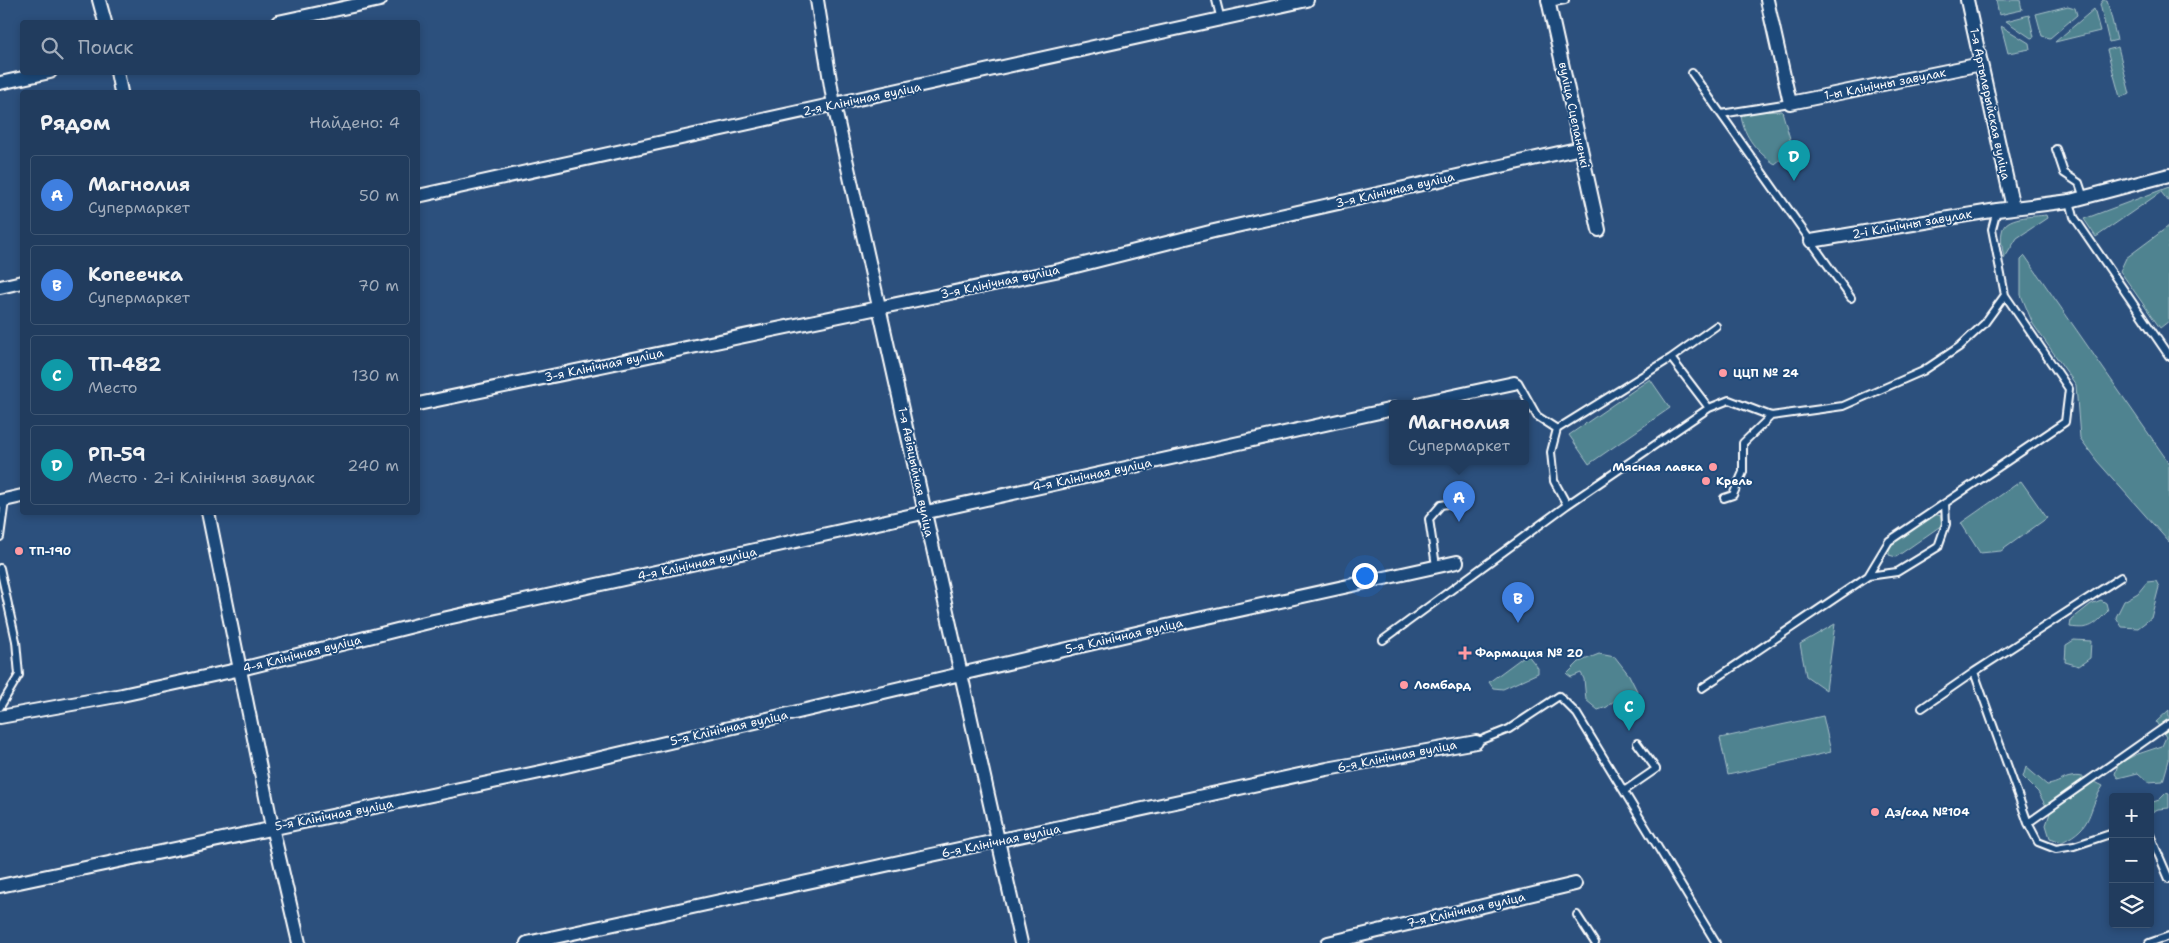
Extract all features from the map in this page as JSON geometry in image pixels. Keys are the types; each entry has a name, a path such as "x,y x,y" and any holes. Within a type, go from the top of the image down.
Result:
{"street":[{"path":"99,0 104,20"},
{"path":"287,20 380,0"},
{"name":"1-я Авіяцыйная вуліца","path":"817,0 834,105 880,306 924,513 1000,842 1021,943"},
{"name":"2-я Клінічная вуліца","path":"420,196 1306,0"},
{"path":"1767,0 1790,103"},
{"name":"1-я Артылерыйская вуліца","path":"1967,0 2012,208"},
{"name":"вуліца Сцепаненкі","path":"1549,1 1599,230"},
{"name":"1-ы Клінічны завулак","path":"1790,103 1981,64"},
{"path":"0,83 36,75"},
{"path":"118,75 121,90"},
{"name":"3-я Клінічная вуліца","path":"420,404 880,306 1060,270 1214,231 1581,148"},
{"name":"2-і Клінічны завулак","path":"1811,242 1997,210 2070,202 2169,176"},
{"path":"0,287 20,282"},
{"path":"1434,400 1514,383"},
{"name":"4-я Клінічная вуліца","path":"0,717 122,695 429,622 1389,410"},
{"path":"3,501 20,497"},
{"path":"209,515 272,827 299,943"},
{"name":"5-я Клінічная вуліца","path":"0,886 272,827 545,771 1162,627 1457,562"},
{"name":"6-я Клінічная вуліца","path":"527,943 1000,842 1327,769 1476,742"},
{"name":"7-я Клінічная вуліца","path":"1328,943 1575,884"}],"lane":[{"path":"1216,0 1221,20"},
{"path":"1549,1 1565,0"},
{"path":"1692,73 1851,298"},
{"path":"1721,114 1790,103"},
{"path":"2056,149 2064,173 2079,183 2084,198"},
{"path":"2070,202 2074,217 2169,356"},
{"path":"1702,688 1868,576 1889,541 2065,422 2069,389 2005,295 1992,229 1997,210"},
{"path":"1382,640 1568,505 1709,408 1729,400 1770,416 1844,406 1923,371 1959,347 1984,324 2005,295"},
{"path":"1568,505 1554,480 1551,452 1557,429 1670,358 1716,326"},
{"path":"1670,358 1709,408"},
{"path":"1514,383 1518,382 1528,400"},
{"path":"1529,402 1537,416 1557,429"},
{"path":"1724,498 1734,495 1743,472 1743,443 1770,416"},
{"path":"0,537 3,501"},
{"path":"1436,566 1429,519 1441,505 1459,502"},
{"path":"1868,576 1897,572 1938,547 1946,524 1945,503"},
{"path":"0,568 16,641 19,674 3,705 0,707"},
{"path":"1922,708 2121,577"},
{"path":"1974,672 2028,822 2038,842 2056,849 2074,846 2109,834"},
{"path":"1476,742 1509,729 1559,696 1577,714 1716,943"},
{"path":"2028,822 2169,724"},
{"path":"1624,791 1656,769 1638,743"},
{"path":"2152,838 2169,879"},
{"path":"1577,915 1595,943"},
{"path":"2149,943 2169,936"}],"green space":[{"path":"1996,0 2020,0 2022,10 1999,15"},
{"path":"2103,0 2107,0 2117,40 2109,42 2100,4"},
{"path":"2068,6 2075,8 2077,15 2050,38 2042,36 2036,14"},
{"path":"2094,9 2100,31 2055,42"},
{"path":"2029,15 2034,37 2031,38 2006,21"},
{"path":"2001,26 2029,43 2030,49 2008,53"},
{"path":"2118,47 2130,94 2120,97 2107,50"},
{"path":"1782,111 1793,149 1775,164 1753,144 1745,131 1741,116 1749,112"},
{"path":"2169,187 2169,202 2161,192 2096,237 2084,219"},
{"path":"2046,215 2047,218 2017,238 2004,259 2001,238 2004,226 2008,222 2020,218"},
{"path":"2169,226 2169,321 2160,328 2120,271 2126,258"},
{"path":"2025,256 2169,463 2169,542 2097,461 2080,438 2076,385 2033,324 2021,295 2021,260"},
{"path":"1650,379 1670,408 1589,464 1569,435"},
{"path":"2021,481 2047,518 2001,551 1980,553 1961,523"},
{"path":"1934,514 1941,516 1942,525 1896,557 1889,555 1889,546"},
{"path":"2156,581 2159,587 2151,618 2138,628 2122,627 2116,617 2124,601 2138,593 2147,582"},
{"path":"2101,600 2106,603 2108,611 2099,620 2088,627 2070,627 2071,620 2091,604"},
{"path":"1835,624 1826,690 1806,676 1800,644"},
{"path":"2074,640 2091,641 2090,658 2079,666 2065,662 2066,645"},
{"path":"1527,654 1538,668 1538,673 1503,689 1493,688 1489,682"},
{"path":"1599,654 1615,657 1629,675 1637,691 1634,696 1616,699 1607,707 1598,710 1586,700 1584,679 1581,673 1571,677 1567,674 1579,662"},
{"path":"2169,710 2169,760 2163,781 2148,782 2138,773 2118,778 2115,774 2118,764 2135,755 2162,746 2166,737 2156,722"},
{"path":"1823,716 1831,752 1728,775 1720,738"},
{"path":"2026,767 2047,785 2079,776 2103,786 2085,824 2073,836 2062,842 2050,838 2046,825 2050,813 2038,792 2023,777"},
{"path":"2166,793 2169,794 2169,808 2154,811 2154,802 2159,800"}],"place":[{"name":"РП-59","path":"1794,181"},
{"name":"ЦЦП № 24","path":"1723,373"},
{"name":"Мясная лавка","path":"1713,467"},
{"name":"Крель","path":"1706,481"},
{"name":"Магнолия","path":"1459,522"},
{"name":"ТП-190","path":"19,551"},
{"name":"Копеечка","path":"1518,623"},
{"name":"Фармация № 20","path":"1465,653"},
{"name":"Ломбард","path":"1404,685"},
{"name":"ТП-482","path":"1629,731"},
{"name":"Дз/сад №104","path":"1875,812"}]}
